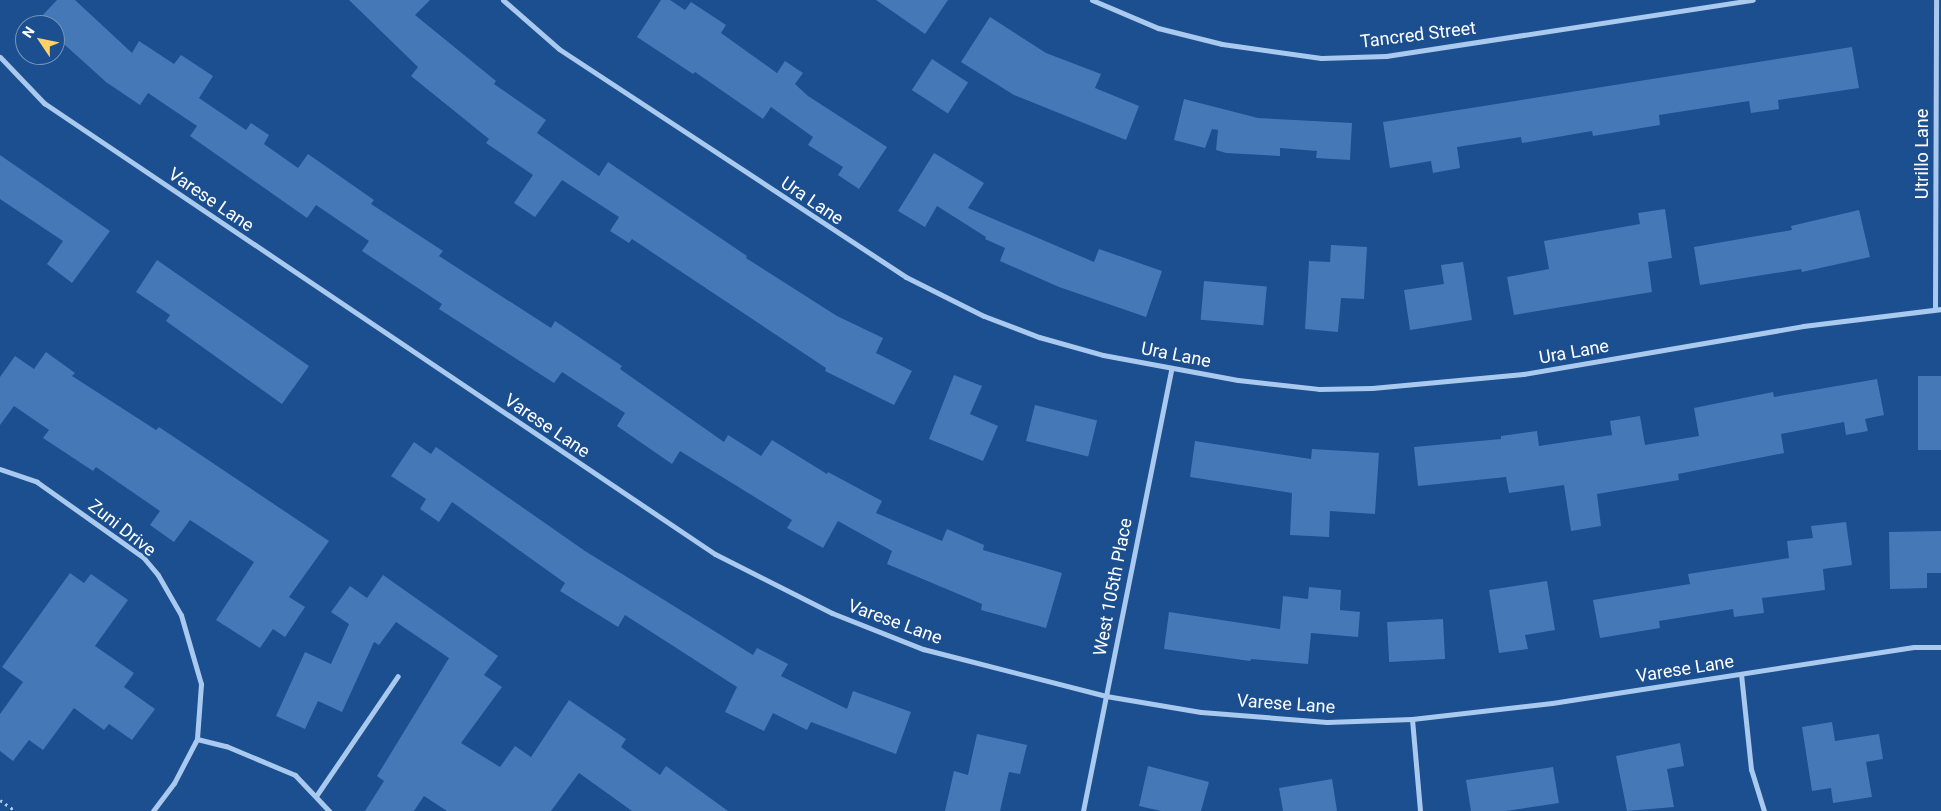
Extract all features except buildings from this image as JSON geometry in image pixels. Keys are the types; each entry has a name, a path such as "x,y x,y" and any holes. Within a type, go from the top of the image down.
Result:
{"street":[{"name":"Ura Lane","path":"503,0 560,49 856,247 906,277 984,316 1039,337 1171,369 1319,389 1372,388 1523,374 1802,326 1938,308"},
{"name":"Tancred Street","path":"1092,0 1158,28 1222,44 1269,53 1322,58 1386,56 1753,0"},
{"name":"Utrillo Lane","path":"1936,0 1938,308"},
{"name":"Varese Lane","path":"0,57 44,103 715,554 832,613 923,649 1106,696 1201,712 1327,722 1412,719 1552,703 1914,648 1941,647"},
{"name":"West 105th Place","path":"1083,811 1171,369"},
{"name":"Zuni Drive","path":"0,469 37,482 143,557 158,575 181,615 197,661 202,701 197,739 174,783 154,811"},
{"path":"1741,674 1751,768 1764,811"},
{"path":"316,796 398,676"},
{"path":"1412,719 1420,811"},
{"path":"197,739 274,764 295,774 328,811"}],"path":[{"path":"0,800 16,811"}]}
